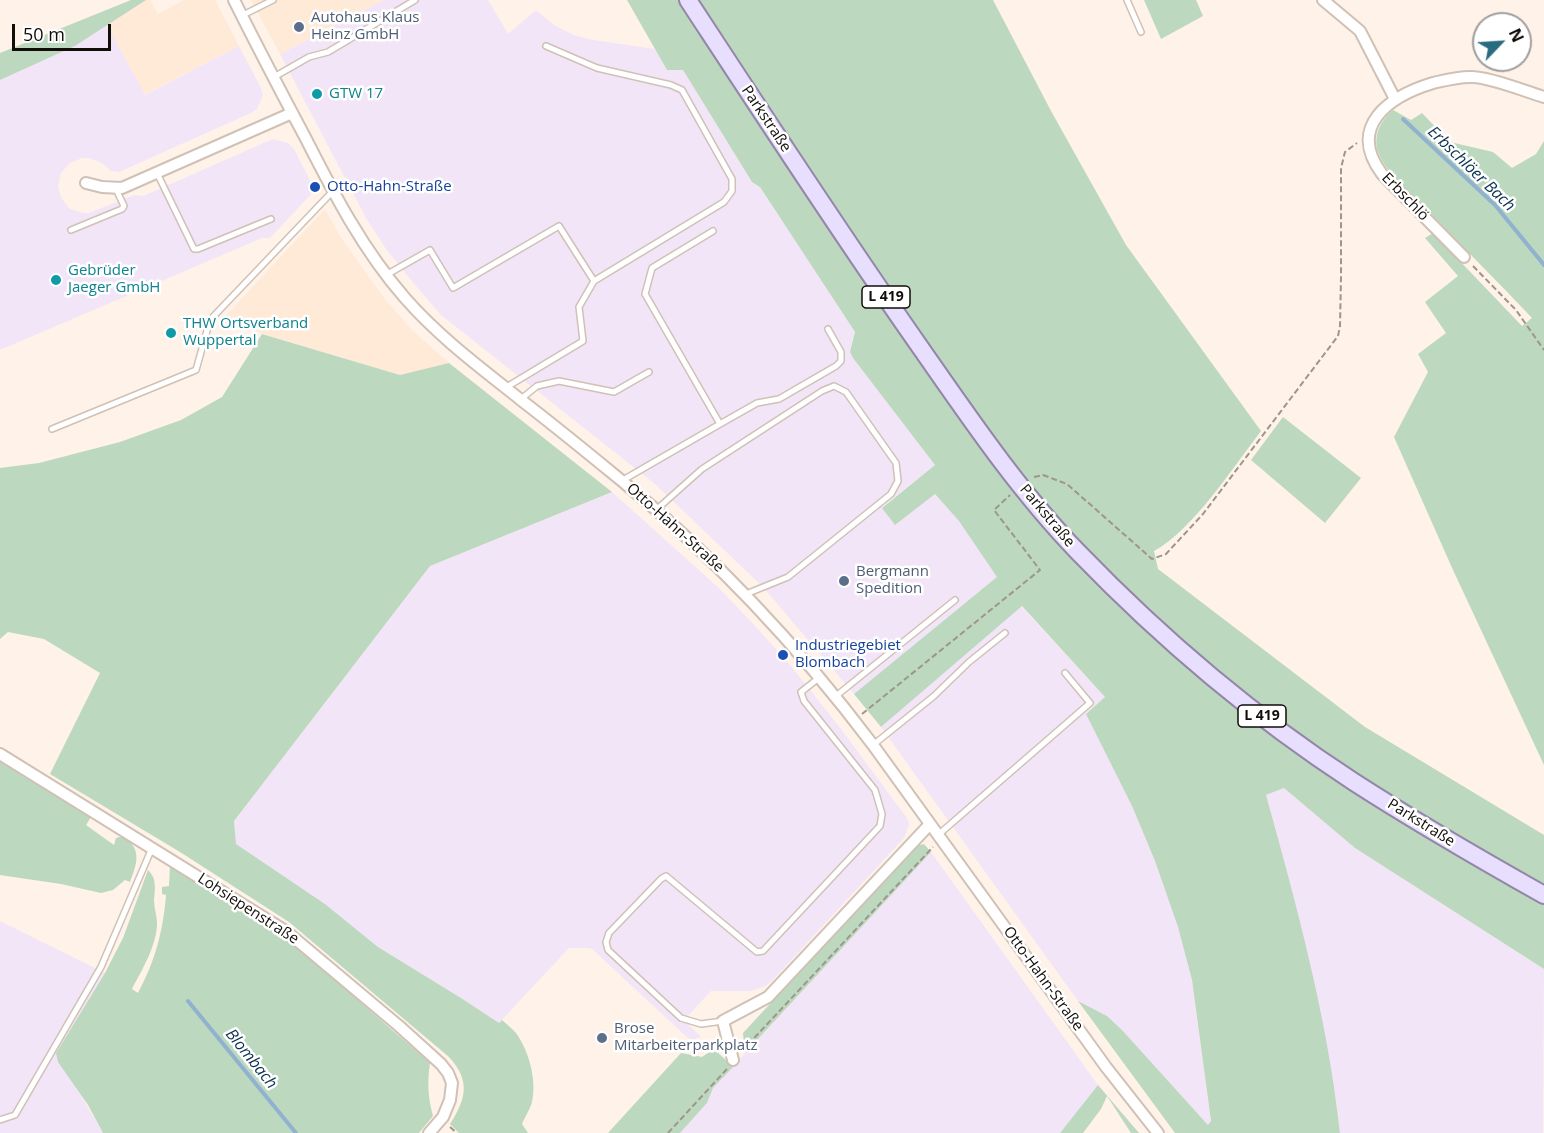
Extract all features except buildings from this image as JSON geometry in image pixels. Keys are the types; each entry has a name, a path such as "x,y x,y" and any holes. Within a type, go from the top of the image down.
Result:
{"main road":[{"name":"Parkstraße","path":"688,0 886,299 986,439 1076,550 1133,606 1237,698 1353,781 1544,895"}],"street":[{"name":"Otto-Hahn-Straße","path":"234,0 333,191 370,254 386,275 430,324 656,510 699,547 746,594 836,696 1106,1067 1158,1133"},
{"path":"1323,0 1360,31 1395,99"},
{"path":"1369,143 1370,131 1377,114 1395,99 1423,86 1449,78 1474,76 1544,97"},
{"path":"86,183 116,189 122,188 292,113"},
{"name":"Erbschlö","path":"1369,143 1374,164 1382,174 1464,257"},
{"name":"Lohsiepenstraße","path":"0,754 287,932 441,1064 452,1083 450,1100 443,1117 429,1133"},
{"path":"733,1060 723,1021 768,996 930,824"}],"lane":[{"path":"242,16 273,0"},
{"path":"274,77 309,57 328,52 415,0"},
{"path":"1127,0 1141,32"},
{"path":"505,387 584,341 579,307 594,281 724,202 732,191 732,179 682,90 671,85 597,68 546,46"},
{"path":"157,173 194,249 271,219"},
{"path":"71,230 122,209 123,206 116,189"},
{"path":"52,429 196,370 210,320 333,191"},
{"path":"386,275 430,250 453,288 559,226 594,281"},
{"path":"713,231 652,268 645,294 720,424"},
{"path":"622,481 757,403 778,399 836,366 841,361 841,352 828,329"},
{"path":"521,399 537,386 559,381 614,392 649,372"},
{"path":"656,510 702,469 822,391 834,386 846,392 896,463 898,481 891,494 788,577 746,594"},
{"path":"836,696 956,600"},
{"path":"873,745 927,702 969,662 1005,633"},
{"path":"939,837 1090,703 1065,673"},
{"path":"723,1021 702,1024 681,1018 608,950 606,942 609,933 666,876 757,952 763,951 880,826 882,814 875,790 804,701 801,692 820,677"},
{"path":"0,1120 15,1115 100,967 152,848"}],"path":[{"path":"854,720 1040,570 994,510 1021,485 1034,477 1043,475 1067,484 1152,559 1166,554 1203,514 1338,336 1341,286 1341,168 1344,152 1357,143 1369,143"},
{"path":"1464,257 1516,310 1544,350"},
{"path":"668,1133 939,837"},
{"path":"448,1125 457,1133"}],"shaded area":[{"path":"146,0 150,0 158,14 184,0 215,0 239,46 144,95 107,25"},
{"name":"Autohaus Klaus Heinz GmbH","path":"251,0 384,0 280,54"},
{"path":"384,0 488,0 508,34 536,10 554,25 574,35 655,49 667,70 683,70 752,182 760,187 855,332 850,352 853,358 935,465 882,507 896,524 935,494 959,520 998,577 854,694 763,587 655,484 441,315 386,249 366,218 280,54"},
{"path":"107,25 145,95 239,46 263,95 257,109 251,113 119,172 111,171 102,163 89,158 70,163 61,173 58,187 62,199 70,209 89,213 134,195 143,196 273,139 288,143 294,149 315,190 270,238 262,238 0,350 0,80 75,46"},
{"path":"325,209 341,238 384,298 412,330 449,363 400,375 221,321"},
{"path":"612,492 719,588 791,666 841,729 907,818 909,824 904,838 772,981 752,991 711,991 684,1020 701,1037 693,1040 688,1038 592,949 588,948 569,948 499,1023 378,947 325,904 236,844 234,821 430,566"},
{"path":"1021,606 1105,697 1086,714 1132,806 1155,861 1178,927 1192,980 1211,1122 1208,1125 1122,1030 1107,1016 1078,1001 881,727"},
{"path":"1284,788 1355,848 1544,969 1543,1133 1340,1133 1336,1099 1266,795"},
{"path":"931,852 1098,1085 1060,1133 680,1133 707,1103 713,1088"},
{"path":"0,921 105,973 56,1053 103,1133 0,1133"}],"green space":[{"path":"131,0 146,0 75,46 0,80 0,53"},
{"path":"627,0 993,0 1051,111 1126,245 1261,431 1183,529 1154,551 1158,569 1365,727 1544,835 1544,969 1355,848 1284,788 1266,795 1300,920 1319,1004 1340,1133 1175,1133 1078,1001 1107,1016 1122,1030 1208,1125 1211,1121 1192,980 1178,927 1155,861 1132,806 1086,714 1105,697 1022,606 881,727 854,694 997,577 959,521 935,494 895,525 882,508 935,465 853,358 850,352 855,332 760,187 752,182 683,70 667,70"},
{"path":"1144,0 1196,0 1203,16 1161,39"},
{"path":"1393,110 1411,120 1422,113 1450,142 1493,152 1512,168 1536,154 1544,141 1544,765 1394,437 1428,372 1418,354 1446,333 1425,302 1458,276 1425,238 1433,233 1522,326 1532,318 1388,170 1379,154 1376,142 1381,124"},
{"path":"262,334 400,375 449,363 612,492 430,566 234,821 236,844 325,904 378,947 499,1023 502,1020 516,1033 528,1057 533,1075 532,1102 522,1124 528,1133 459,1133 450,1124 463,1098 463,1082 461,1074 449,1057 289,922 180,852 50,774 100,673 44,639 8,632 0,639 0,468 39,463 120,442 181,420 222,397"},
{"path":"1283,417 1361,478 1325,523 1251,460"},
{"path":"0,761 91,817 86,825 114,845 118,837 129,841 136,856 130,882 125,880 113,890 101,893 61,884 0,875"},
{"path":"924,844 931,852 745,1053 743,1033 916,846"},
{"path":"170,865 288,939 430,1063 428,1090 433,1116 419,1133 103,1133 88,1105 58,1062 56,1053 105,973 123,938 148,870 155,884 154,900 157,920 154,940 148,957 132,989 138,993 154,958 160,934 166,895 162,894 162,887 169,886"},
{"path":"714,1049 733,1067 713,1088 707,1103 680,1133 608,1133 681,1053 702,1057"},
{"path":"1098,1085 1139,1133 1131,1133 1107,1096 1101,1109 1083,1133 1060,1133"}],"waterway":[{"name":"Erbschlöer Bach","path":"1403,119 1495,205 1544,265"},
{"name":"Blombach","path":"188,1001 296,1133"}],"place":[{"name":"Autohaus Klaus Heinz GmbH","path":"299,27"},
{"name":"GTW 17","path":"317,94"},
{"name":"Otto-Hahn-Straße","path":"315,187"},
{"name":"Gebrüder Jaeger GmbH","path":"56,280"},
{"name":"THW Ortsverband Wuppertal","path":"171,333"},
{"name":"Bergmann Spedition","path":"844,581"},
{"name":"Industriegebiet Blombach","path":"783,655"},
{"name":"Brose Mitarbeiterparkplatz","path":"602,1038"}]}
